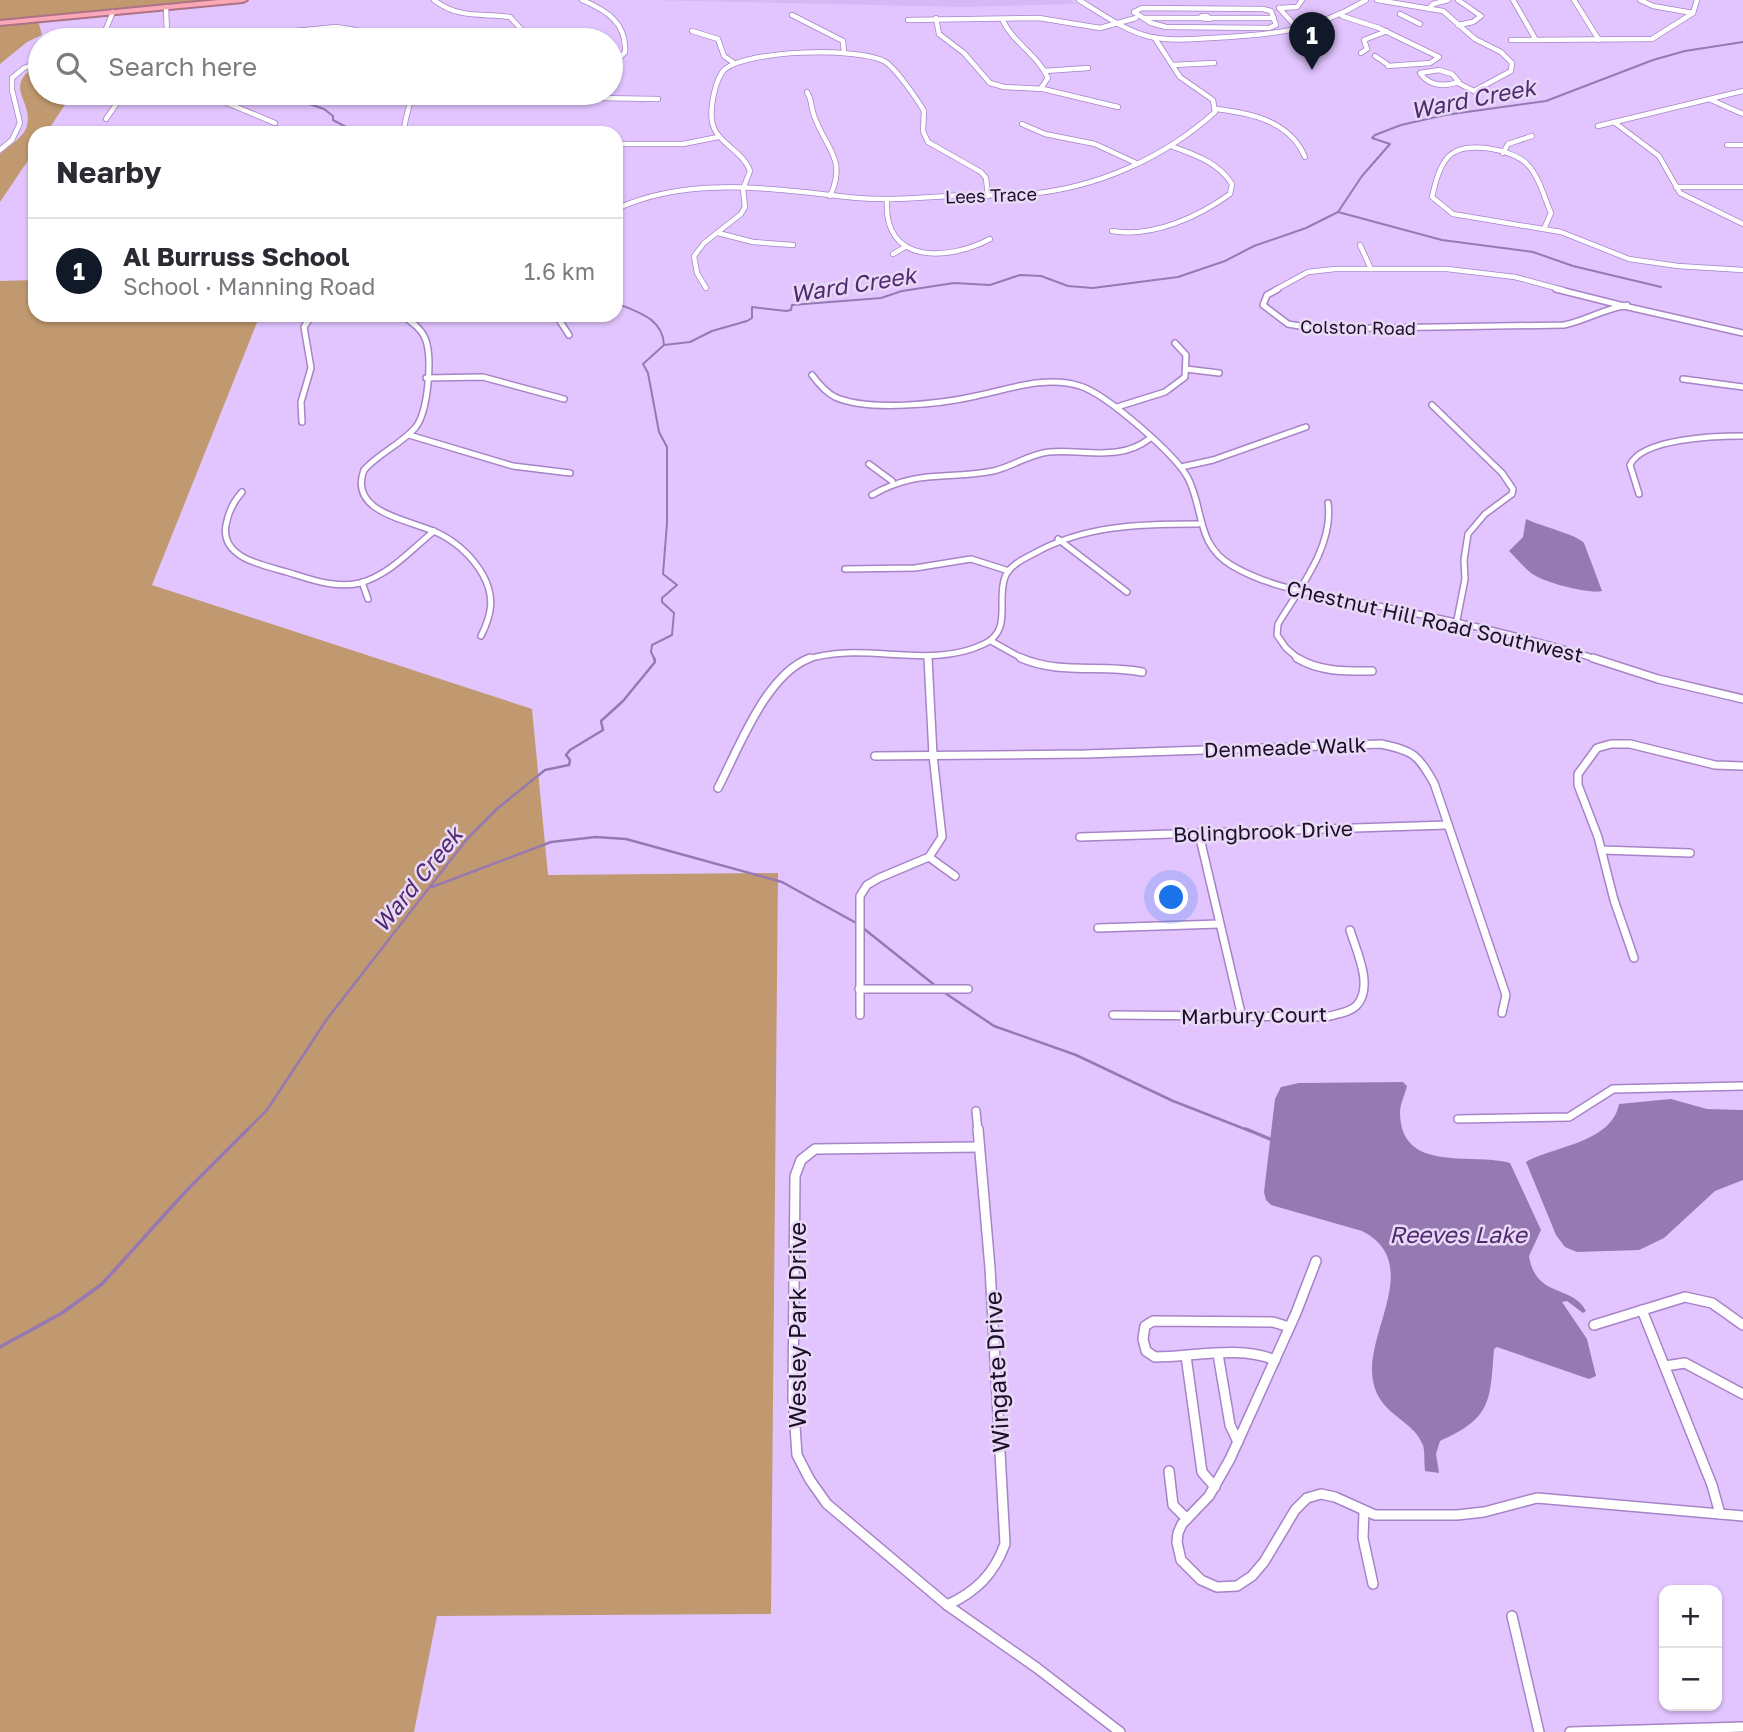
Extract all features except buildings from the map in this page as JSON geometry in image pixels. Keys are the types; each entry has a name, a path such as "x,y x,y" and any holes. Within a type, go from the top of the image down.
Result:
{"highway":[{"path":"0,23 243,0"}],"street":[{"path":"434,0 445,10 457,15 510,17 520,28"},
{"path":"582,0 609,13 621,28"},
{"path":"1080,0 1118,23 1154,37 1261,36 1300,31 1342,16 1366,0"},
{"path":"1279,8 1282,0"},
{"path":"1279,8 1295,8 1302,0"},
{"path":"1377,0 1446,13 1475,39 1510,59 1512,68 1504,78 1470,91 1458,83 1430,84 1420,73 1447,71 1455,75 1458,83"},
{"path":"1429,9 1433,4 1448,0"},
{"path":"1458,0 1481,16 1473,22 1458,25"},
{"path":"1513,0 1536,40"},
{"path":"1574,0 1599,40"},
{"path":"1640,0 1653,6 1693,13"},
{"path":"1511,40 1652,39 1693,13 1697,0"},
{"path":"1395,18 1409,6"},
{"path":"166,7 167,28"},
{"path":"1202,8 1208,27"},
{"path":"1279,8 1300,31"},
{"path":"1264,9 1271,11 1276,25 1270,28 1166,27 1142,18 1135,10 1264,9"},
{"path":"107,28 113,12"},
{"path":"1400,14 1420,24"},
{"path":"792,15 841,39 844,53"},
{"path":"1342,16 1388,31 1439,57 1430,63 1387,65 1375,56"},
{"path":"936,18 939,34 966,55 986,81 1004,87 1041,88 1118,107"},
{"path":"908,20 1050,19 1092,27 1136,18 1274,18"},
{"path":"1002,19 1006,29 1027,48 1045,71 1048,78 1041,88"},
{"path":"330,28 348,28"},
{"path":"623,31 623,54"},
{"path":"692,31 718,39 724,57 734,63"},
{"path":"1361,53 1367,49 1364,40 1388,31"},
{"path":"1154,37 1183,80 1213,100 1216,109 1246,113 1291,134 1298,139 1305,158"},
{"path":"706,288 697,273 694,256 704,243 745,207 743,190 750,172 741,156 718,137 712,119 718,80 723,70 734,63 769,57 844,53 870,56 886,62 919,102 923,111 923,131 928,142 981,172 986,178 988,196"},
{"path":"1172,65 1214,63"},
{"path":"0,150 19,134 22,125 13,96 12,78 28,66"},
{"path":"1045,71 1088,68"},
{"path":"1598,126 1743,91"},
{"path":"807,92 814,118 838,168 837,180 830,196"},
{"path":"623,98 658,99"},
{"path":"1709,98 1743,114"},
{"path":"106,119 116,105"},
{"path":"232,105 275,122"},
{"path":"403,126 410,105"},
{"name":"Lees Trace","path":"623,205 643,193 674,191 743,190 887,200 1031,194 1072,188 1171,146 1210,117 1216,109"},
{"path":"1614,122 1659,156 1676,187 1693,201 1743,224"},
{"path":"1022,124 1045,134 1095,145 1136,163"},
{"path":"1503,153 1508,144 1532,136"},
{"path":"623,144 683,144 718,137"},
{"path":"1727,145 1743,145"},
{"path":"1112,231 1127,234 1164,226 1216,204 1230,194 1232,184 1222,169 1171,146"},
{"path":"1544,229 1551,213 1527,164 1503,153 1482,149 1454,152 1447,158 1432,197 1444,210 1465,218 1544,229 1577,237 1629,259 1678,266 1743,270"},
{"path":"1676,187 1743,187"},
{"path":"887,200 889,230 905,247"},
{"path":"718,233 753,242 793,245"},
{"path":"893,254 905,247 940,252 977,245 990,239"},
{"path":"1360,244 1371,270"},
{"name":"Colston Road","path":"1627,305 1601,310 1587,320 1564,325 1338,330 1290,326 1271,314 1264,305 1267,295 1308,272 1424,268 1489,272 1590,298 1627,305 1743,333"},
{"path":"302,422 300,406 311,368 304,331 308,322"},
{"path":"410,322 420,330 427,342 422,416 409,435 370,464 363,473 361,489 365,499 377,508 451,538 466,549 482,570 493,609 481,636"},
{"path":"561,322 569,335"},
{"path":"1117,407 1171,389 1185,377 1186,355 1175,343"},
{"path":"1186,369 1219,373"},
{"name":"Chestnut Hill Road Southwest","path":"812,375 823,389 835,397 862,403 957,400 1055,382 1092,390 1117,407 1181,467 1191,486 1198,524 1207,541 1228,563 1296,592 1392,609 1570,651 1671,682 1743,699"},
{"path":"426,378 483,377 564,399"},
{"path":"1683,379 1743,387"},
{"path":"1432,405 1506,477 1513,489 1512,494 1485,514 1468,534 1464,560 1465,579 1456,625"},
{"path":"1181,467 1220,459 1259,441 1306,428"},
{"path":"409,435 513,466 570,473"},
{"path":"1639,494 1630,465 1640,453 1699,439 1743,436"},
{"path":"872,495 892,481 929,475 992,471 1050,452 1109,453 1138,446 1149,439"},
{"path":"869,464 892,481"},
{"path":"242,492 235,501 224,532 226,542 239,556 320,582 337,585 362,582 382,572 434,531"},
{"path":"1328,503 1332,513 1328,531 1278,624 1277,635 1295,658 1309,666 1327,670 1372,671"},
{"path":"718,788 773,684 785,670 802,659 823,653 928,656 962,651 991,641 1003,620 1005,577 1009,571 1058,539 1113,526 1198,524"},
{"path":"1058,539 1127,592"},
{"path":"845,569 915,568 971,559 1009,571"},
{"path":"362,582 368,599"},
{"path":"991,641 1013,656 1059,669 1123,667 1142,672"},
{"path":"860,1015 860,896 866,886 879,878 929,857 942,837 933,755 928,656"},
{"name":"Denmeade Walk","path":"875,756 1086,754 1381,744 1409,750 1423,764 1434,783 1506,995 1503,1013"},
{"path":"1634,958 1614,900 1602,850 1578,785 1578,774 1597,748 1611,744 1630,744 1715,765 1743,766"},
{"name":"Bolingbrook Drive","path":"1080,837 1447,825"},
{"path":"1199,834 1242,1017"},
{"path":"1602,850 1690,853"},
{"path":"929,857 955,876"},
{"path":"1098,928 1219,924"},
{"name":"Marbury Court","path":"1113,1015 1326,1017 1356,1006 1364,990 1362,971 1350,930"},
{"path":"859,989 968,989"},
{"path":"1458,1119 1569,1117 1613,1089 1743,1086"},
{"name":"Wingate Drive","path":"947,1605 966,1597 991,1576 1000,1562 1005,1544 990,1268 976,1111"},
{"name":"Wesley Park Drive","path":"978,1147 815,1149 804,1154 799,1162 795,1176 793,1398 797,1455 827,1504 947,1605 1037,1668 1120,1732"},
{"path":"1316,1261 1238,1442 1214,1487 1178,1534 1177,1551 1181,1560 1208,1585 1222,1588 1246,1581 1259,1569 1297,1507 1308,1497 1319,1494 1333,1496 1364,1513 1457,1516 1537,1498 1743,1516"},
{"path":"1594,1325 1693,1297 1712,1303 1743,1325"},
{"path":"1642,1310 1720,1514"},
{"path":"1275,1360 1263,1355 1218,1354 1164,1358 1149,1355 1143,1339 1145,1326 1153,1321 1273,1322 1289,1326"},
{"path":"1218,1354 1230,1425 1238,1442"},
{"path":"1186,1356 1202,1472 1214,1487"},
{"path":"1665,1366 1685,1363 1743,1394"},
{"path":"1169,1471 1173,1505 1188,1519"},
{"path":"1364,1513 1363,1538 1373,1584"},
{"path":"1512,1616 1539,1732"},
{"path":"1570,1732 1743,1727"}],"shaded area":[{"path":"0,0 210,0 0,21"},
{"path":"646,0 1070,0 1077,4 962,7"},
{"path":"38,20 40,28 28,28 28,42 0,64 0,24"},
{"path":"28,71 28,105 65,105 51,126 28,126 28,160 0,202 0,154 19,138 27,126 28,117 20,86"},
{"path":"28,280 28,322 257,322 152,585 532,709 548,875 778,873 771,1614 437,1616 414,1732 0,1732 0,281"}],"water":[{"path":"1526,519 1584,543 1602,591 1587,591 1558,584 1534,575 1524,567 1509,551 1523,537"},
{"name":"Reeves Lake","path":"1403,1082 1407,1086 1400,1113 1403,1132 1412,1145 1425,1153 1441,1157 1510,1163 1541,1230 1529,1256 1533,1270 1546,1285 1572,1297 1586,1311 1583,1313 1567,1301 1562,1302 1587,1339 1596,1376 1589,1379 1497,1347 1494,1349 1489,1395 1485,1406 1470,1424 1440,1441 1436,1454 1439,1473 1425,1471 1424,1448 1418,1435 1385,1405 1373,1383 1374,1349 1391,1274 1388,1258 1379,1243 1362,1231 1271,1205 1264,1192 1275,1099 1281,1087 1299,1083"},
{"path":"1671,1099 1707,1109 1743,1110 1743,1180 1715,1191 1664,1238 1639,1250 1577,1252 1565,1247 1556,1235 1526,1162 1593,1136 1614,1117 1619,1104"}],"waterway":[{"name":"Ward Creek","path":"1338,212 1362,176 1390,144 1372,138 1375,135 1401,125 1445,115 1546,101 1653,60 1685,51 1743,42"},
{"path":"312,105 324,109 333,116 333,120 344,126"},
{"name":"Ward Creek","path":"664,345 690,342 712,331 747,321 752,318 752,307 786,311 791,310 792,305 881,298 902,291 954,283 990,285 1020,275 1041,276 1068,286 1093,288 1178,277 1225,261 1254,246 1306,228 1338,212"},
{"path":"1338,212 1442,240 1533,252 1573,266 1661,287"},
{"path":"623,306 654,322 663,336 664,345"},
{"name":"Ward Creek","path":"654,658 652,645 672,635 674,613 662,602 662,598 677,585 663,574 667,523 667,447 659,432 648,373 643,364 664,345"},
{"name":"Ward Creek","path":"0,1347 62,1313 102,1284 187,1190 267,1110 327,1019 467,839 498,808 545,770 569,765 570,760 566,755 603,730 601,721 623,701 655,662 654,658"},
{"path":"432,887 551,842 596,837 626,839 782,882 858,924"},
{"path":"863,928 937,987"},
{"path":"942,991 994,1026 1076,1055 1173,1101 1250,1131"},
{"path":"1246,1129 1270,1139"}],"place":[{"name":"Al Burruss School","path":"1312,70"}]}
